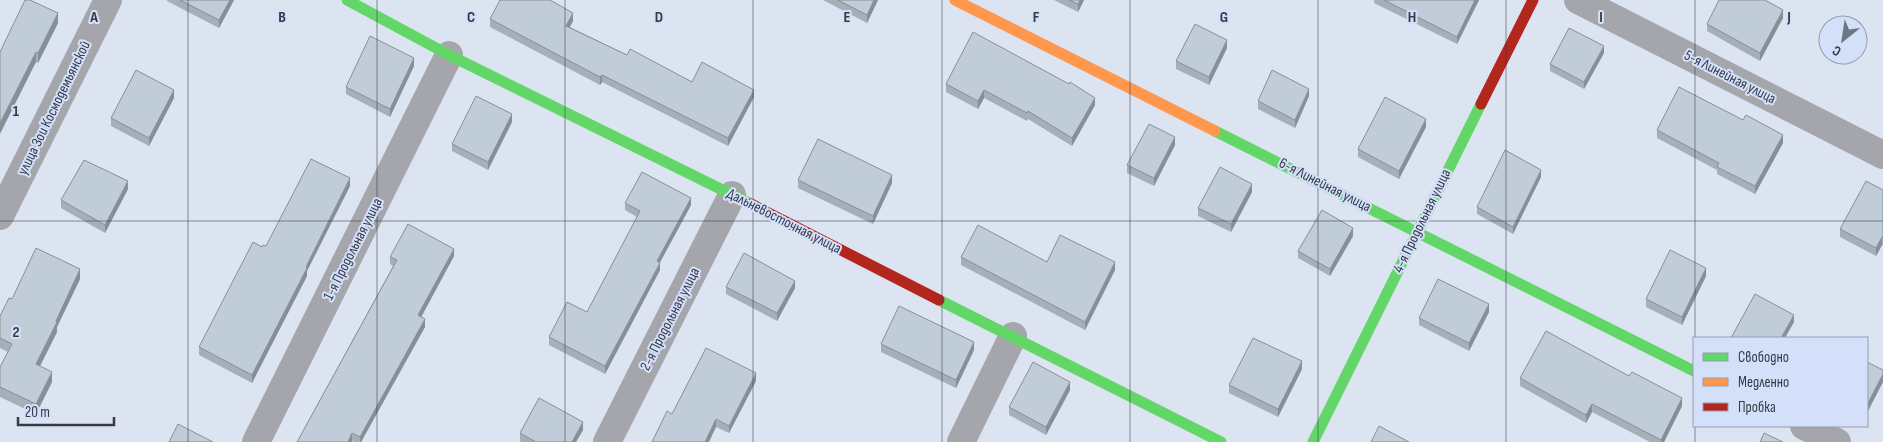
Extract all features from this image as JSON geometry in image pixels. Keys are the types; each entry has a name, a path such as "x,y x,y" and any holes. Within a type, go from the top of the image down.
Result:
{"street":[{"name":"улица Зои Космодемьянской","path":"0,216 10,172 108,0"},
{"name":"Дальневосточная улица","path":"347,0 449,55 732,195 1221,442"},
{"name":"6-я Линейная улица","path":"955,0 1693,370"},
{"name":"4-я Продольная улица","path":"1313,442 1533,0"},
{"name":"5-я Линейная улица","path":"1578,0 1883,155"},
{"name":"1-я Продольная улица","path":"256,442 449,55"},
{"name":"2-я Продольная улица","path":"607,442 732,195"},
{"path":"961,442 1013,336"},
{"path":"1806,427 1837,442"}],"building":[{"path":"25,0 30,0 58,13 0,123 0,52"},
{"path":"180,0 230,0 219,20"},
{"path":"500,0 550,0 573,13 566,26 627,55 630,49 692,82 702,62 754,90 728,138 602,75 600,77 490,19"},
{"path":"838,0 874,0 867,15"},
{"path":"1069,0 1080,0 1078,4"},
{"path":"1384,0 1475,0 1457,37"},
{"path":"1719,0 1765,0 1783,10 1760,53 1707,24"},
{"path":"1195,24 1227,40 1209,77 1176,61"},
{"path":"1569,28 1604,46 1584,82 1550,64"},
{"path":"973,32 1069,84 1070,82 1095,98 1072,138 1028,111 1027,113 984,90 978,101 946,84"},
{"path":"370,36 414,58 390,109 346,87"},
{"path":"136,70 174,90 149,138 111,118"},
{"path":"1272,70 1309,89 1295,120 1258,101"},
{"path":"1679,87 1743,120 1746,115 1783,135 1755,186 1717,167 1719,163 1657,130"},
{"path":"476,96 512,114 488,162 452,144"},
{"path":"1385,97 1426,119 1399,171 1358,149"},
{"path":"1149,124 1175,137 1154,178 1127,165"},
{"path":"818,139 892,175 873,216 798,180"},
{"path":"1505,150 1541,170 1513,227 1477,207"},
{"path":"311,159 350,178 307,268 252,375 199,347 253,242 262,247 263,245 266,246"},
{"path":"84,160 128,181 105,225 61,200"},
{"path":"1220,167 1252,184 1231,224 1198,208"},
{"path":"642,172 691,198 657,261 660,263 605,366 549,337 567,302 587,312 640,211 625,203"},
{"path":"1866,181 1883,190 1883,237 1876,248 1840,229"},
{"path":"1322,210 1353,228 1330,269 1298,251"},
{"path":"408,224 454,249 418,315 425,319 360,437 352,433 348,442 297,442 397,260 390,257"},
{"path":"978,225 1047,262 1060,235 1115,262 1085,322 961,257"},
{"path":"36,248 80,269 36,364 52,372 36,404 0,387 0,367 12,344 0,338 0,316 9,298 12,299"},
{"path":"1670,250 1706,268 1682,317 1646,299"},
{"path":"744,253 795,281 777,313 726,287"},
{"path":"1438,279 1489,304 1469,343 1419,318"},
{"path":"1755,294 1794,315 1782,337 1732,337"},
{"path":"899,306 974,342 956,380 881,344"},
{"path":"1546,331 1629,376 1632,372 1682,398 1661,440 1592,404 1586,415 1520,378"},
{"path":"1253,338 1302,361 1278,409 1229,385"},
{"path":"706,348 756,373 729,426 716,419 705,442 652,442 667,411 672,414"},
{"path":"1033,362 1070,382 1046,427 1009,407"},
{"path":"1868,362 1883,370 1883,374 1868,403"},
{"path":"539,398 583,422 572,442 536,442 520,433"},
{"path":"178,424 213,442 169,442"},
{"path":"1379,426 1409,442 1371,442"},
{"path":"1764,433 1783,442 1760,442"}],"traffic: fast":[{"path":"347,0 449,55 751,204"},
{"path":"1313,442 1481,104"},
{"path":"1215,131 1693,370"},
{"path":"939,300 1221,442"}],"traffic: slow":[{"path":"955,0 1215,131"}],"traffic: jam":[{"path":"1481,104 1533,0"},
{"path":"751,204 939,300"}]}
